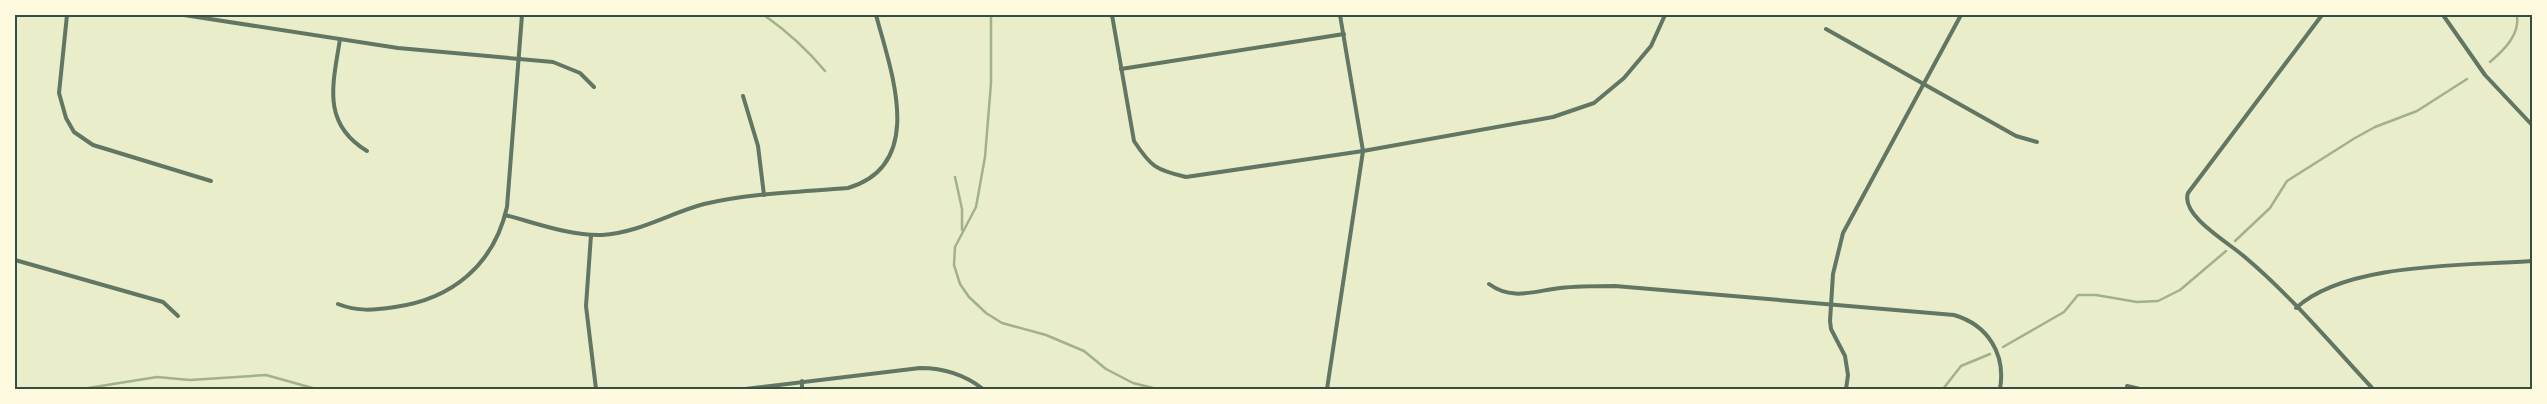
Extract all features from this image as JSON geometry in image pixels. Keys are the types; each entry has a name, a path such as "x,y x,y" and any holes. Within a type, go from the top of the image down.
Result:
{"street":[{"path":"67,15 59,93 66,118 74,132 92,145 212,181"},
{"path":"184,15 432,53 560,64 580,73 594,87"},
{"path":"338,304 367,311 424,301 449,290 474,273 483,261 500,232 505,215 522,15"},
{"path":"505,215 591,235 628,231 674,214 726,199 848,188 870,179 885,164 894,142 898,110 892,74 876,15"},
{"path":"1112,15 1134,140 1145,157 1162,172 1186,177 1363,151 1553,117 1594,103 1624,78 1651,46 1665,15"},
{"path":"1326,389 1363,151 1340,15"},
{"path":"1846,389 1846,362 1843,351 1831,329 1831,304 1837,253 1843,233 1961,15"},
{"path":"2322,15 2188,194 2186,201 2190,211 2203,224 2246,258 2373,389"},
{"path":"2443,15 2485,75 2532,125"},
{"path":"1826,30 2016,136 2037,142"},
{"path":"1122,69 1344,34"},
{"path":"340,39 332,86 335,113 345,133 367,151"},
{"path":"743,96 758,146 764,195"},
{"path":"591,235 586,306 596,389"},
{"path":"15,260 163,302 178,316"},
{"path":"2296,308 2312,295 2331,286 2390,271 2532,261"},
{"path":"1489,284 1499,291 1514,295 1577,286 1615,286 1954,315 1965,318 1983,330 1997,352 2002,368 2000,389"},
{"path":"745,389 920,368 936,368 956,373 983,389"},
{"path":"802,381 802,389"},
{"path":"2127,386 2140,389"}],"waterway":[{"path":"764,15 796,41 825,71"},
{"path":"991,15 991,83 985,157 976,207 955,247 954,265 960,284 969,297 986,313 1002,323 1046,335 1084,351 1106,369 1133,383 1153,388 1179,389"},
{"path":"2490,62 2510,42 2516,29 2517,15"},
{"path":"2235,241 2270,208 2287,181 2355,138 2375,127 2417,111 2467,79"},
{"path":"955,177 962,209 962,230"},
{"path":"2003,347 2064,312 2078,295 2096,295 2137,302 2158,301 2180,290 2226,251"},
{"path":"1943,389 1961,366 1990,354"},
{"path":"82,389 157,377 190,380 266,375 316,389"}]}
